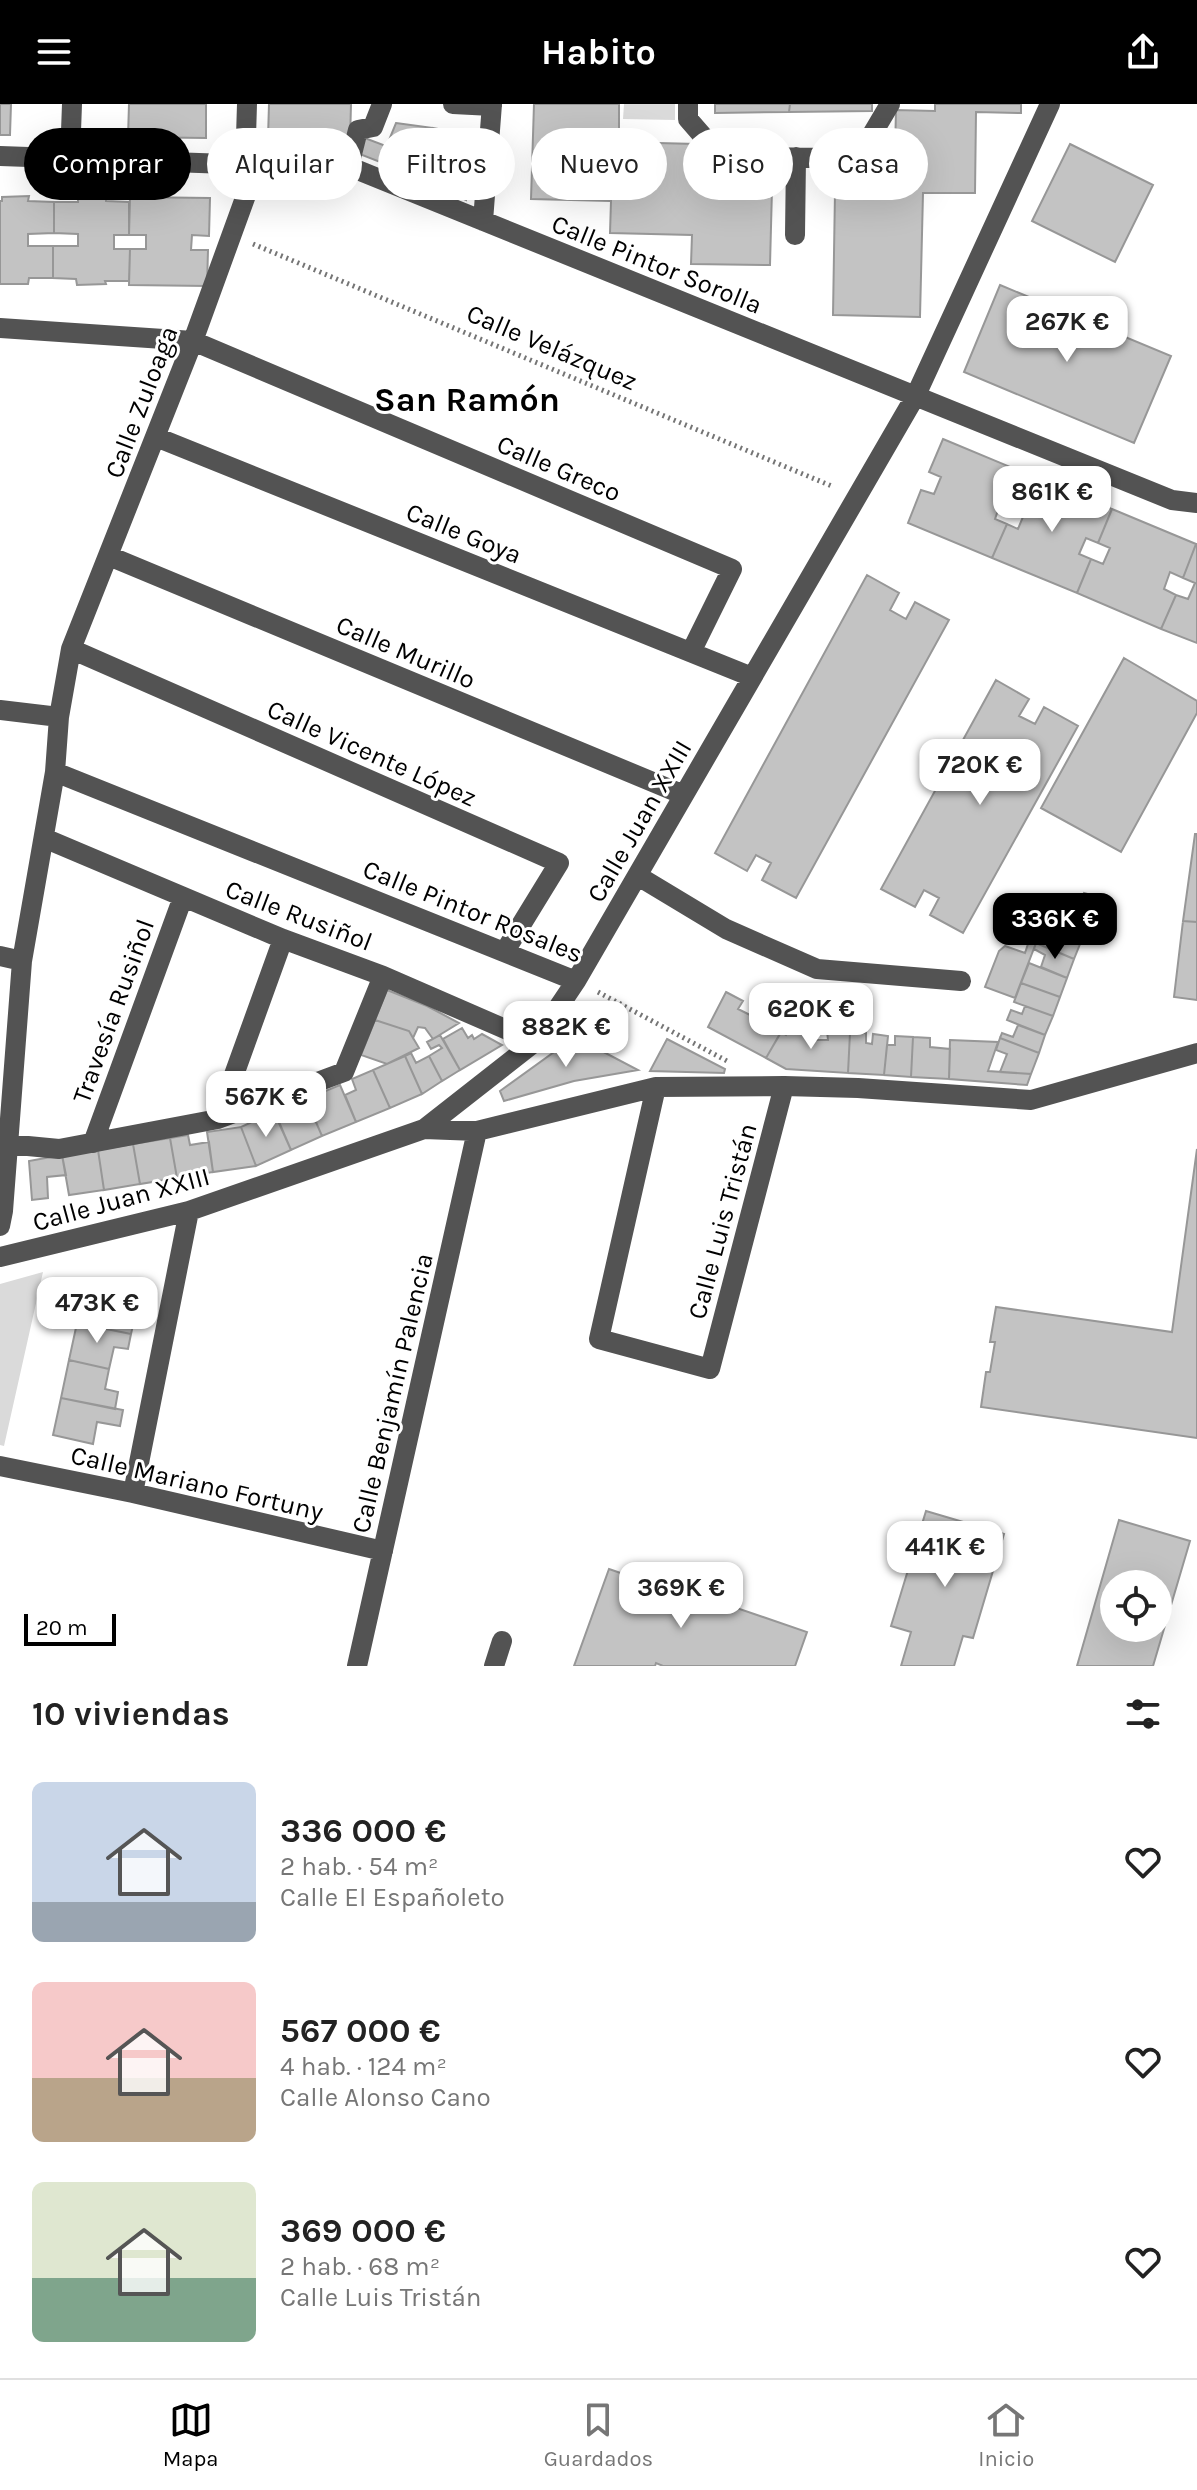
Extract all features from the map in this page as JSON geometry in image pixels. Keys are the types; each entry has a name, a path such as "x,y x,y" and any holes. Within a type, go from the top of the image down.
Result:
{"street":[{"path":"71,128 72,104"},
{"path":"246,128 247,104"},
{"path":"362,129 373,127 382,104"},
{"path":"453,104 492,105 483,221"},
{"path":"688,104 688,119 721,157 858,158 890,104"},
{"name":"Calle Juan XXIII","path":"0,1257 189,1211 424,1129 535,1042 576,981 638,876 916,395 1050,104"},
{"name":"Calle Pintor Sorolla","path":"0,156 24,157"},
{"path":"795,235 796,157"},
{"name":"Calle Pintor Sorolla","path":"362,171 1172,500 1197,503"},
{"name":"Calle Zuloaga","path":"1,1216 22,961 55,772 59,717 71,649 193,341 244,200"},
{"name":"Calle Greco","path":"0,328 193,341 732,569 691,652"},
{"name":"Calle Goya","path":"156,437 752,677"},
{"name":"Calle Murillo","path":"109,556 684,795"},
{"name":"Calle Vicente López","path":"71,649 559,863 505,951"},
{"path":"0,710 59,717"},
{"name":"Calle Pintor Rosales","path":"55,772 576,981"},
{"name":"Calle Rusiñol","path":"44,838 283,939 383,976 535,1042"},
{"path":"638,876 726,929 817,969 961,981"},
{"name":"Travesía Rusiñol","path":"93,1143 183,897"},
{"path":"218,1119 283,939"},
{"path":"0,956 22,961"},
{"path":"7,1144 59,1149 218,1119 344,1072 383,976"},
{"path":"424,1129 477,1131 656,1087 858,1088 1031,1100 1197,1053"},
{"name":"Calle Luis Tristán","path":"656,1087 599,1339 710,1369 779,1086"},
{"name":"Calle Benjamín Palencia","path":"357,1666 477,1131"},
{"path":"133,1493 189,1211"},
{"name":"Calle Mariano Fortuny","path":"0,1466 133,1493 383,1551"},
{"path":"494,1666 502,1641"}],"path":[{"name":"Calle Velázquez","path":"231,235 857,497"},
{"name":"Calle Pintor Rosales","path":"576,981 734,1065"}],"shaded area":[{"path":"624,104 675,104 675,120 623,119"},
{"path":"43,1272 4,1446 0,1445 0,1284"}],"building":[{"path":"0,104 11,104 10,135 0,135"},
{"path":"129,104 206,104 206,138 191,138 191,128 128,128"},
{"path":"269,104 351,104 350,128 268,128"},
{"path":"534,104 619,104 619,128 533,128"},
{"path":"715,104 790,104 789,112 715,113"},
{"path":"790,104 872,104 872,111 789,112"},
{"path":"935,104 1021,104 1021,113 976,112 975,193 928,193 928,128 896,128 896,110 935,111"},
{"path":"396,123 433,128 394,128"},
{"path":"362,137 378,143 378,161 362,155"},
{"path":"667,143 683,144 683,200 772,200 770,265 691,264 692,235 610,233 611,201 571,200 667,200"},
{"path":"1070,144 1153,185 1115,262 1032,221"},
{"path":"24,196 24,200 28,201 54,202 54,233 28,234 28,246 53,246 53,278 29,278 28,284 0,284 2,197"},
{"path":"207,198 210,200 209,236 192,235 191,250 208,250 207,286 129,285 130,249 146,249 146,235 129,235 130,200"},
{"path":"835,200 923,200 920,317 833,315"},
{"path":"54,202 129,202 129,235 114,235 114,249 130,249 129,281 77,285 76,279 53,278 53,246 78,246 78,234 54,233"},
{"path":"1000,285 1171,356 1134,443 964,372"},
{"path":"943,439 1027,474 1014,508 1001,502 995,519 1007,524 992,558 908,523 921,490 934,494 941,477 929,472"},
{"path":"1027,474 1112,509 1098,543 1086,538 1079,554 1091,559 1077,593 992,558 1007,524 1018,529 1025,512 1014,508"},
{"path":"1112,509 1196,544 1183,578 1170,572 1164,589 1176,595 1161,629 1077,593 1091,559 1103,564 1110,548 1098,543"},
{"path":"1196,544 1197,643 1161,629 1176,595 1188,599 1195,583 1183,578"},
{"path":"867,575 899,593 890,610 906,619 915,602 949,620 796,898 762,880 771,863 756,855 747,871 715,853"},
{"path":"1124,658 1197,701 1197,713 1121,852 1041,808"},
{"path":"996,680 1029,699 1019,716 1035,724 1044,707 1078,726 963,933 930,915 939,898 924,890 915,907 881,889"},
{"path":"1197,834 1197,922 1183,921"},
{"path":"1084,893 1098,897 1082,939 1038,924 1072,899 1080,902"},
{"path":"1183,921 1197,922 1197,1000 1174,997"},
{"path":"1043,925 1082,939 1074,959 1036,943"},
{"path":"1029,941 1036,943 1015,998 985,987 999,951 1005,946 1025,953"},
{"path":"1036,943 1074,959 1067,978 1041,967 1045,955 1034,949"},
{"path":"1029,963 1067,978 1060,997 1021,983"},
{"path":"1021,983 1060,997 1053,1016 1014,1002"},
{"path":"387,990 459,1023 433,1039 425,1028 418,1027 413,1038 409,1031 375,1020"},
{"path":"726,992 743,1001 738,1009 754,1017 759,1009 786,1024 766,1058 708,1027"},
{"path":"1025,1006 1053,1016 1045,1035 1007,1020 1011,1010 1022,1014"},
{"path":"375,1020 409,1031 419,1048 387,1064 361,1055"},
{"path":"796,1021 813,1030 808,1039 812,1040 828,1040 827,1031 850,1033 848,1073 786,1069 766,1058 781,1032 786,1035"},
{"path":"1018,1025 1045,1035 1039,1053 1000,1038 1002,1033 1013,1037"},
{"path":"462,1028 468,1038 472,1035 474,1039 482,1034 502,1045 460,1070 443,1039"},
{"path":"850,1033 866,1033 866,1043 872,1044 873,1034 888,1036 884,1075 848,1073"},
{"path":"440,1035 460,1070 442,1081 429,1056 442,1048 439,1045 431,1049 427,1042"},
{"path":"895,1036 913,1037 911,1077 884,1075 887,1045 895,1045"},
{"path":"575,1037 638,1070 574,1081 504,1101 500,1091"},
{"path":"913,1037 930,1038 930,1047 950,1049 949,1079 911,1077"},
{"path":"1000,1038 1039,1053 1031,1074 1000,1072 1007,1054 996,1050"},
{"path":"667,1039 725,1069 724,1073 650,1071"},
{"path":"950,1040 998,1042 988,1071 1031,1074 1027,1085 949,1079"},
{"path":"411,1053 416,1063 429,1056 442,1081 422,1094 405,1056"},
{"path":"405,1056 422,1094 390,1108 373,1070"},
{"path":"373,1070 390,1108 356,1122 345,1095 356,1090 352,1079"},
{"path":"340,1085 356,1122 322,1136 306,1099"},
{"path":"306,1099 322,1136 291,1150 279,1122 296,1115 292,1105"},
{"path":"274,1112 291,1150 256,1166 241,1127"},
{"path":"241,1127 256,1166 213,1172 207,1132"},
{"path":"188,1135 190,1145 209,1142 213,1172 177,1178 170,1138"},
{"path":"170,1138 177,1178 140,1184 133,1144"},
{"path":"133,1144 140,1184 104,1190 98,1150"},
{"path":"1197,1149 1197,1438 981,1407 986,1372 990,1372 995,1342 990,1342 996,1307 1172,1332"},
{"path":"98,1150 104,1190 69,1195 62,1155"},
{"path":"62,1155 66,1175 47,1177 48,1198 32,1200 29,1161"},
{"path":"85,1283 126,1292 121,1313 135,1316 131,1334 77,1323"},
{"path":"77,1323 131,1334 128,1349 114,1347 109,1369 69,1360"},
{"path":"69,1360 109,1369 105,1389 118,1392 115,1409 61,1398"},
{"path":"61,1398 123,1410 120,1426 97,1422 93,1444 53,1435"},
{"path":"926,1511 1004,1534 973,1638 963,1636 954,1666 901,1666 911,1632 891,1626"},
{"path":"1119,1520 1190,1541 1172,1602 1172,1570 1105,1570"},
{"path":"609,1569 690,1597 697,1577 722,1585 716,1601 807,1632 795,1666 663,1666 656,1663 655,1666 574,1666"},
{"path":"1100,1586 1100,1642 1160,1642 1153,1666 1077,1666"}],"district":[{"name":"San Ramón","path":"467,399"}]}
